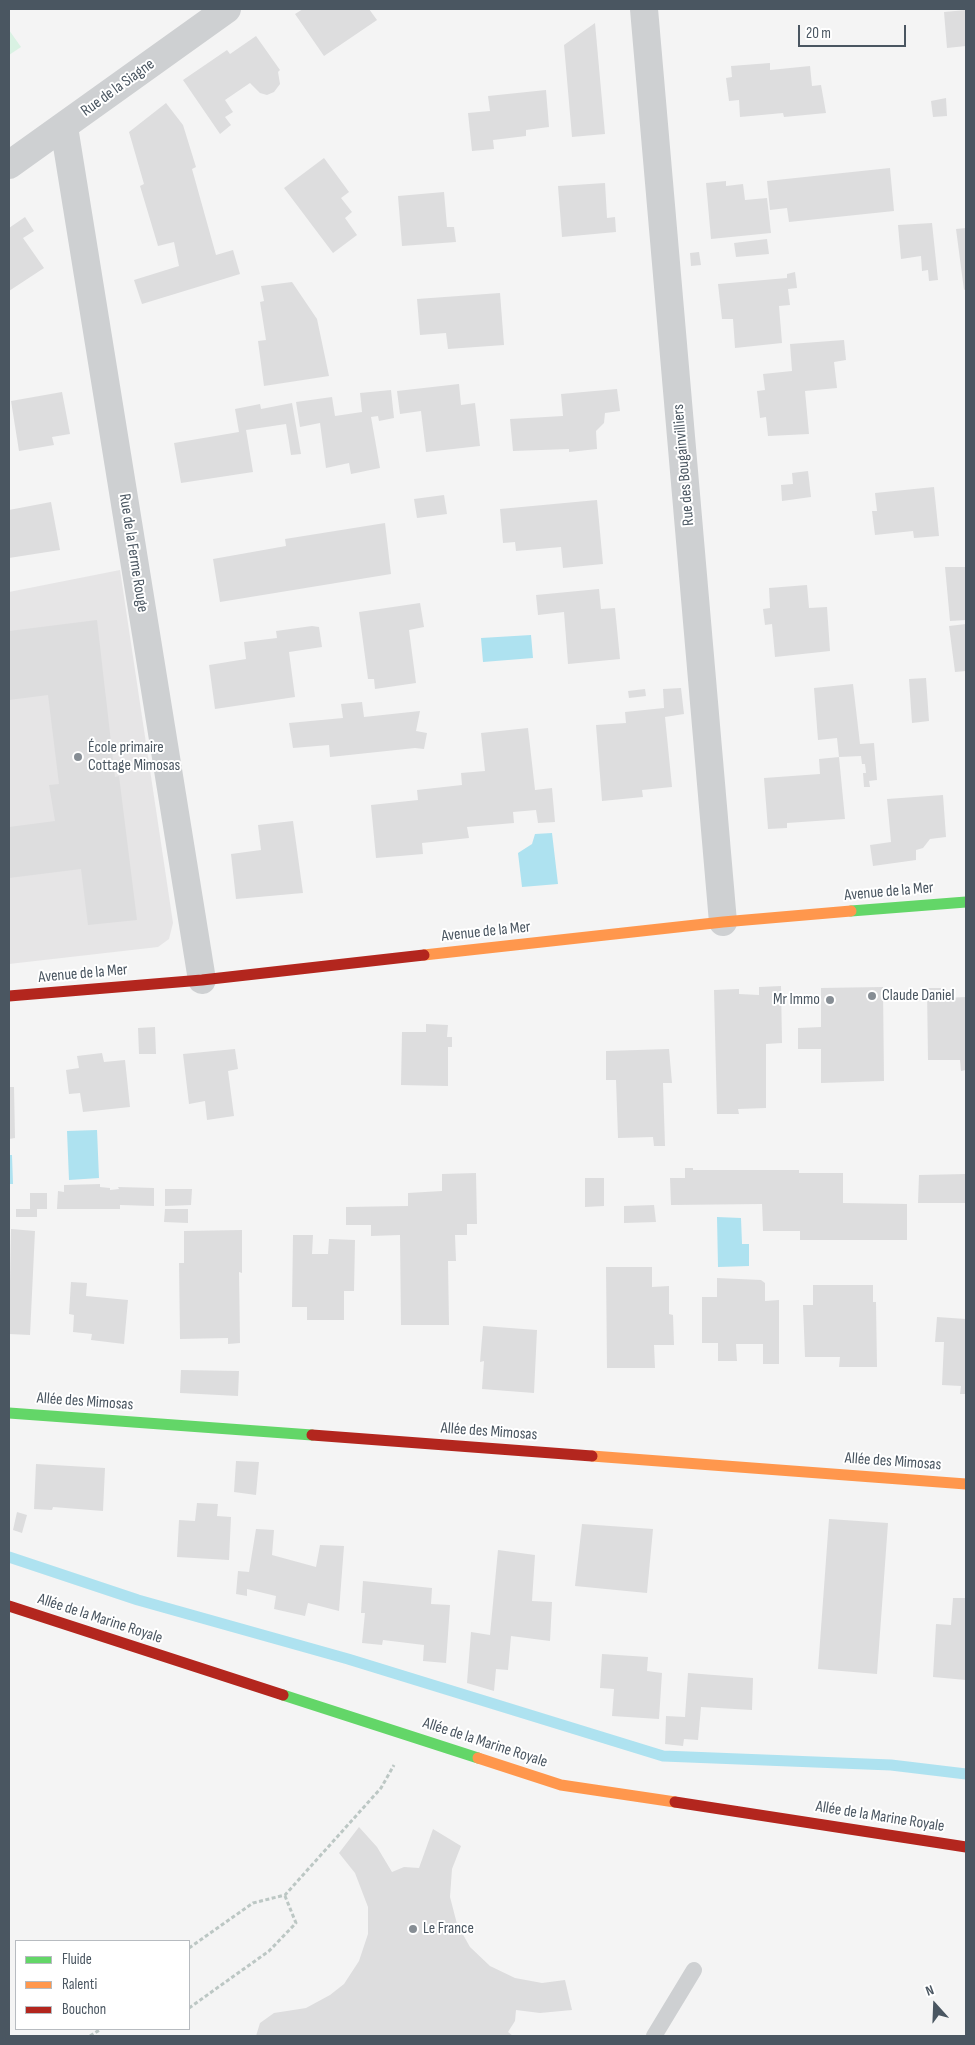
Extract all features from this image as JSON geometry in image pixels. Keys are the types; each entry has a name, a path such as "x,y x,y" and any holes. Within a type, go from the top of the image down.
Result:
{"street":[{"name":"Rue de la Siagne","path":"9,165 226,9"},
{"name":"Rue des Bougainvilliers","path":"644,9 723,922"},
{"name":"Rue de la Ferme Rouge","path":"64,127 202,980"},
{"name":"Avenue de la Mer","path":"9,996 202,980 723,922 966,902"},
{"name":"Allée des Mimosas","path":"9,1413 966,1484"},
{"name":"Allée de la Marine Royale","path":"9,1606 561,1785 966,1847"}],"lane":[{"path":"654,2036 694,1970"}],"path":[{"path":"190,1947 253,1903 285,1896 381,1788 410,1736"},
{"path":"190,2007 269,1950 296,1923 285,1896"}],"shaded area":[{"name":"École primaire Cottage Mimosas","path":"120,570 173,923 169,939 158,947 9,964 9,592"}],"green space":[{"path":"9,30 21,47 9,55"}],"water":[{"path":"531,635 533,658 483,662 481,638"},
{"path":"552,833 558,884 522,887 518,853 532,844 535,834"},
{"path":"97,1130 99,1178 69,1180 67,1131"},
{"path":"9,1155 12,1155 13,1184 9,1184"},
{"path":"717,1217 741,1218 742,1244 749,1244 749,1266 718,1267"}],"building":[{"path":"303,9 369,9 377,20 324,56 295,14"},
{"path":"966,10 966,46 947,48 944,12"},
{"path":"595,23 605,134 572,137 564,45"},
{"path":"256,36 280,70 278,72 280,84 274,92 267,95 260,93 250,83 225,100 233,112 225,117 231,125 220,134 183,80 227,50 230,54"},
{"path":"770,63 770,70 810,66 812,86 821,85 826,113 784,117 783,113 740,117 739,100 729,101 726,78 732,77 731,66"},
{"path":"546,90 549,127 526,130 526,136 493,140 494,149 472,151 468,113 490,111 488,96"},
{"path":"946,98 947,116 933,117 931,101"},
{"path":"166,103 183,125 196,167 192,169 216,255 233,250 240,274 142,304 134,280 179,266 174,242 158,246 140,186 144,184 129,132"},
{"path":"324,158 349,192 341,198 352,212 345,218 357,235 333,253 284,188"},
{"path":"890,168 894,211 789,222 787,208 770,210 767,181"},
{"path":"726,181 726,186 743,184 745,200 767,198 771,233 711,239 706,183"},
{"path":"605,183 607,218 615,217 616,232 562,237 558,186"},
{"path":"444,192 447,227 454,227 456,242 402,246 398,196"},
{"path":"25,217 34,231 23,238 44,268 9,291 9,228"},
{"path":"932,223 938,280 929,281 928,270 922,271 921,256 901,259 898,225"},
{"path":"966,228 966,289 964,290 956,229"},
{"path":"767,239 769,254 736,257 734,243"},
{"path":"699,252 701,265 691,266 690,253"},
{"path":"795,272 797,288 788,289 790,305 779,306 782,343 735,348 733,319 722,319 718,284 787,278 787,274"},
{"path":"292,282 317,319 329,376 264,386 258,341 266,340 260,302 264,301 261,286"},
{"path":"500,293 504,345 448,349 446,333 420,335 417,299"},
{"path":"844,340 846,360 834,362 837,388 805,391 809,434 768,436 766,417 760,418 757,391 765,390 763,374 792,371 790,344"},
{"path":"459,384 461,405 475,403 480,446 426,452 421,411 400,414 397,391"},
{"path":"617,389 620,411 605,413 604,423 596,431 597,449 569,452 569,449 513,451 510,419 563,416 561,394"},
{"path":"391,390 394,418 379,421 378,416 371,417 380,468 351,474 349,463 326,468 320,423 300,427 296,402 332,397 335,416 362,412 360,393"},
{"path":"62,392 70,434 52,437 54,445 19,451 11,401"},
{"path":"292,403 301,454 291,455 286,424 246,430 253,472 181,483 174,443 239,432 235,409 260,404 261,409"},
{"path":"808,471 811,497 782,501 781,485 793,484 792,473"},
{"path":"934,487 939,536 914,538 913,531 875,535 872,511 877,511 875,493"},
{"path":"444,495 447,514 417,518 414,499"},
{"path":"597,500 603,564 563,568 561,547 516,551 515,542 503,543 500,509"},
{"path":"51,502 60,550 9,558 9,510"},
{"path":"385,523 391,574 220,602 213,559 286,546 285,539"},
{"path":"945,567 966,567 966,620 950,621"},
{"path":"807,585 809,608 827,607 830,651 775,657 772,624 765,625 763,609 770,608 769,588"},
{"path":"599,589 601,609 615,608 620,659 568,664 564,612 538,615 536,595"},
{"path":"420,603 424,627 409,630 416,683 375,689 374,679 368,679 359,612"},
{"path":"97,620 115,777 119,776 137,920 88,925 81,869 9,878 9,827 55,821 49,785 59,784 48,695 9,700 9,631"},
{"path":"966,624 966,671 955,672 949,626"},
{"path":"312,626 319,627 322,647 289,652 295,697 215,709 209,665 246,659 244,642 277,638 276,631"},
{"path":"926,678 929,721 912,723 909,679"},
{"path":"853,684 860,744 874,743 877,780 869,781 870,787 864,787 863,773 866,773 865,764 862,764 861,756 839,757 837,738 818,740 814,688"},
{"path":"681,688 684,714 665,717 672,787 642,790 643,797 602,801 596,725 626,723 625,712 664,708 663,689"},
{"path":"645,689 646,696 629,698 628,691"},
{"path":"362,702 364,717 420,711 416,731 427,733 424,749 415,748 330,757 329,745 293,748 289,723 343,718 341,704"},
{"path":"528,728 535,790 552,788 555,822 538,823 536,810 513,812 514,823 467,827 469,838 422,843 423,854 376,858 371,805 418,800 417,790 462,785 461,773 485,771 481,733"},
{"path":"839,757 845,819 787,823 787,828 768,829 764,778 820,774 819,759"},
{"path":"943,795 946,837 930,839 923,848 916,850 916,860 873,866 870,845 891,842 887,799"},
{"path":"293,821 303,893 236,899 231,854 261,850 258,825"},
{"path":"781,986 782,1043 766,1044 766,1108 738,1109 739,1114 717,1114 714,990 739,989 739,994 759,995 759,987"},
{"path":"883,987 884,1081 821,1083 821,1049 798,1049 798,1028 821,1027 821,988"},
{"path":"927,988 945,988 946,998 966,997 966,1070 961,1071 960,1060 928,1060"},
{"path":"426,1024 448,1025 447,1037 452,1037 452,1047 448,1047 448,1086 401,1085 402,1032 426,1032"},
{"path":"155,1027 156,1054 139,1054 138,1028"},
{"path":"235,1049 238,1069 228,1071 234,1116 207,1120 205,1101 189,1104 183,1054"},
{"path":"669,1049 672,1083 663,1083 665,1146 654,1146 653,1137 618,1138 616,1080 606,1080 606,1051"},
{"path":"102,1053 104,1062 125,1060 130,1107 83,1112 80,1093 69,1094 66,1070 79,1068 77,1056"},
{"path":"9,1087 14,1087 15,1138 9,1139"},
{"path":"685,1168 693,1168 693,1170 799,1170 799,1173 843,1173 843,1203 907,1204 907,1240 800,1240 800,1231 763,1231 762,1204 671,1205 670,1178 685,1178"},
{"path":"476,1173 477,1224 467,1224 467,1235 455,1235 456,1261 448,1261 449,1325 401,1325 400,1235 371,1236 371,1225 346,1225 346,1207 408,1206 408,1193 442,1191 442,1174"},
{"path":"966,1174 966,1203 918,1203 919,1175"},
{"path":"585,1178 604,1178 604,1206 585,1207"},
{"path":"100,1184 100,1187 110,1188 110,1190 119,1189 118,1187 154,1188 154,1206 120,1205 120,1209 57,1209 58,1191 64,1192 64,1185"},
{"path":"165,1189 192,1189 191,1205 165,1206"},
{"path":"30,1193 47,1193 47,1209 37,1209 37,1217 16,1217 16,1209 30,1209"},
{"path":"654,1205 656,1222 624,1223 624,1206"},
{"path":"165,1209 188,1209 188,1223 164,1222"},
{"path":"11,1229 35,1231 30,1335 9,1334"},
{"path":"242,1230 242,1273 239,1272 240,1343 228,1344 228,1338 180,1339 179,1263 184,1263 184,1231"},
{"path":"293,1235 313,1235 312,1254 328,1254 329,1239 355,1240 354,1291 344,1291 344,1320 307,1320 307,1307 292,1307"},
{"path":"606,1267 652,1267 652,1287 669,1286 669,1314 673,1315 674,1345 654,1345 655,1368 607,1368"},
{"path":"717,1278 761,1280 765,1283 765,1301 779,1300 779,1364 763,1364 763,1344 736,1344 737,1361 718,1361 718,1343 702,1343 702,1297 717,1297"},
{"path":"71,1282 87,1283 86,1296 128,1300 124,1344 91,1340 92,1334 73,1332 74,1315 69,1314"},
{"path":"813,1285 873,1285 873,1302 876,1302 877,1367 839,1367 840,1357 805,1357 803,1305 813,1305"},
{"path":"937,1317 966,1319 966,1394 960,1394 961,1386 942,1385 944,1342 935,1342"},
{"path":"483,1326 537,1330 534,1393 482,1389 484,1361 480,1362"},
{"path":"181,1370 239,1371 238,1396 180,1393"},
{"path":"236,1461 259,1462 256,1495 234,1492"},
{"path":"36,1464 105,1468 103,1511 53,1507 52,1510 34,1509"},
{"path":"197,1503 218,1504 217,1516 231,1517 229,1560 177,1557 179,1520 195,1521"},
{"path":"17,1512 27,1515 22,1533 13,1530"},
{"path":"829,1519 888,1523 877,1674 818,1669"},
{"path":"582,1524 653,1529 647,1593 575,1586"},
{"path":"256,1529 274,1530 272,1555 316,1567 320,1545 344,1546 339,1611 308,1603 305,1616 274,1609 276,1596 247,1589 247,1596 236,1594 238,1571 249,1572"},
{"path":"498,1550 535,1555 532,1601 552,1602 550,1641 511,1636 508,1670 496,1669 494,1691 467,1683 471,1632 490,1635"},
{"path":"363,1581 432,1588 431,1604 450,1605 446,1663 423,1661 424,1645 383,1640 382,1645 362,1643 365,1613 361,1613"},
{"path":"953,1598 966,1598 966,1680 933,1677 936,1624 951,1625"},
{"path":"602,1654 648,1657 647,1671 662,1673 659,1719 612,1716 614,1689 600,1688"},
{"path":"688,1673 753,1678 752,1710 701,1707 698,1740 684,1739 683,1746 665,1744 666,1716 685,1717"},
{"name":"Le France","path":"359,1827 377,1847 392,1872 404,1867 419,1868 433,1829 461,1846 452,1869 450,1897 457,1924 470,1947 490,1966 515,1978 542,1983 565,1980 572,2010 540,2013 516,2010 515,2021 508,2032 513,2036 256,2036 260,2023 274,2013 306,2008 330,1995 344,1984 359,1961 368,1934 368,1907 355,1873 339,1853"}],"waterway":[{"path":"9,1557 138,1600 348,1659 663,1756 891,1765 966,1774"}],"traffic: fast":[{"path":"851,911 966,902"},
{"path":"9,1413 312,1435"},
{"path":"283,1695 478,1758"}],"traffic: slow":[{"path":"424,955 723,922 851,911"},
{"path":"592,1456 966,1484"},
{"path":"478,1758 561,1785 675,1802"}],"traffic: jam":[{"path":"9,996 202,980 424,955"},
{"path":"312,1435 592,1456"},
{"path":"9,1606 283,1695"},
{"path":"675,1802 966,1847"}],"place":[{"name":"École primaire Cottage Mimosas","path":"78,757"},
{"name":"Claude Daniel","path":"872,996"},
{"name":"Mr Immo","path":"830,1000"},
{"name":"Le France","path":"413,1929"}]}
